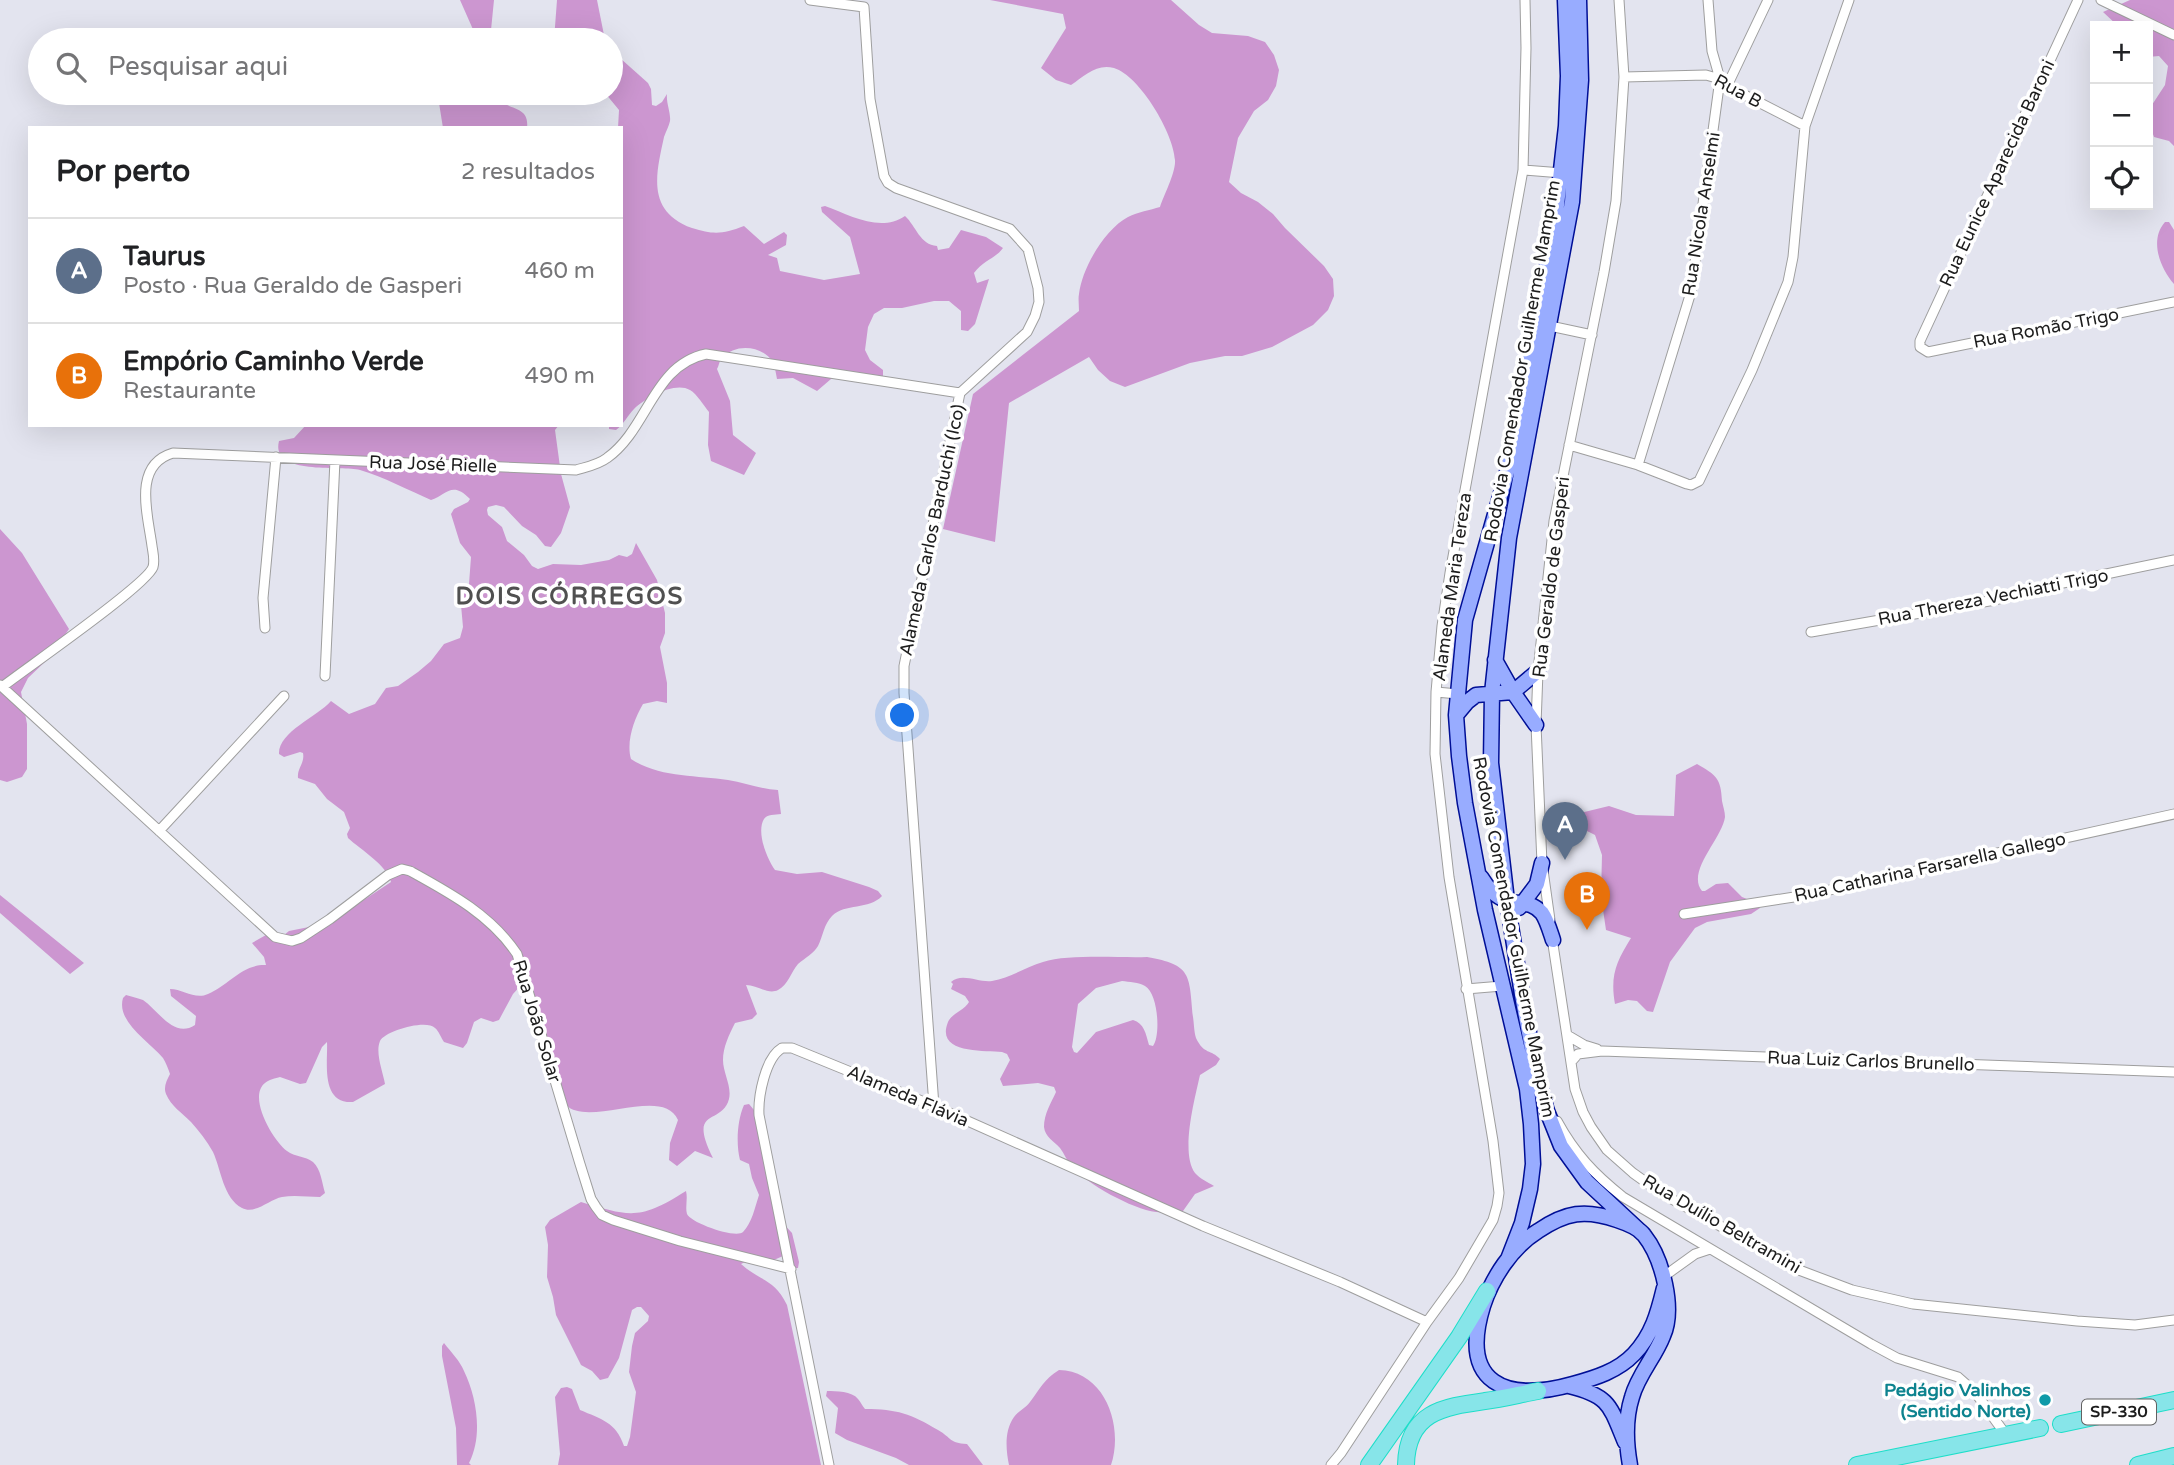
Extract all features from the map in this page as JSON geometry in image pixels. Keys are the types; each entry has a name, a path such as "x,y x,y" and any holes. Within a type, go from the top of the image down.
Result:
{"highway":[{"path":"1369,1465 1459,1337 1487,1291"},
{"path":"1406,1465 1414,1434 1432,1414 1455,1405 1538,1391"},
{"name":"SP-330","path":"2062,1423 2174,1401"},
{"path":"1857,1465 2040,1428"},
{"path":"2138,1465 2174,1455"}],"main road":[{"name":"Rodovia Comendador Guilherme Mamprim","path":"1508,1259 1522,1223 1530,1188 1533,1164 1531,1124 1527,1089 1502,986 1465,803 1456,715 1465,620 1509,465 1555,223 1562,173 1567,76 1565,0"},
{"name":"Rodovia Comendador Guilherme Mamprim","path":"1579,0 1581,80 1572,202 1509,538 1492,693 1491,763 1507,901 1523,1001 1538,1080 1547,1111 1561,1146 1587,1182 1643,1234"},
{"path":"1496,660 1513,692 1536,725"},
{"path":"1456,715 1476,695 1513,692 1538,671"},
{"path":"1511,922 1537,884 1542,863"},
{"path":"1480,876 1489,890 1507,901 1523,902 1538,910 1544,916 1553,940"},
{"path":"1629,1457 1628,1413 1632,1394 1659,1345 1667,1327 1669,1311 1663,1282 1658,1261 1643,1234 1625,1223 1589,1212 1575,1213 1549,1223 1529,1236 1508,1259 1487,1291 1476,1327 1475,1345 1479,1364 1494,1382 1517,1391 1567,1386 1617,1368 1633,1356 1646,1340 1656,1320 1663,1282"},
{"path":"1567,1386 1594,1393 1604,1400 1612,1410 1629,1457"}],"street":[{"path":"810,0 868,3"},
{"name":"Alameda Maria Tereza","path":"1331,1465 1458,1278 1493,1220 1499,1193 1441,817 1436,754 1436,692 1450,573 1523,170 1525,0"},
{"name":"Rua Geraldo de Gasperi","path":"1567,1035 1542,863 1536,725 1538,671 1554,522 1616,201 1625,77 1619,0"},
{"name":"Rua Nicola Anselmi","path":"1638,465 1691,292 1724,83 1712,51 1708,0"},
{"path":"1724,83 1768,0"},
{"path":"1569,445 1638,465 1691,485 1699,481 1752,370 1788,282 1793,257 1805,125 1849,0"},
{"name":"Rua Eunice Aparecida Baroni","path":"1920,347 1920,341 2078,0"},
{"path":"2101,0 2174,35"},
{"name":"Alameda Carlos Barduchi (Ico)","path":"868,3 870,99 884,176 888,183 1010,229 1028,249 1038,288 1038,302 1031,325 960,393 904,666 934,1106"},
{"name":"Rua B","path":"1625,77 1706,75 1805,125"},
{"path":"1523,170 1562,173"},
{"name":"Rua Romão Trigo","path":"1920,347 1928,352 2174,302"},
{"path":"1550,326 1592,335"},
{"name":"Rua José Rielle","path":"1,686 150,573 154,561 145,488 147,477 158,460 173,453 576,470 604,460 618,449 668,376 680,364 706,354 960,393"},
{"path":"265,628 263,598 276,457"},
{"path":"325,676 335,460"},
{"name":"Rua Thereza Vechiatti Trigo","path":"1811,632 1995,600 2174,560"},
{"name":"Rua João Solar","path":"1,686 268,931 285,941 301,938 394,871 402,869 459,898 500,932 517,954 591,1199 602,1215 680,1241 791,1269"},
{"path":"1436,692 1458,694"},
{"path":"159,831 284,696"},
{"name":"Rua Catharina Farsarella Gallego","path":"1684,914 1807,895 2174,814"},
{"path":"1466,989 1502,986"},
{"path":"1567,1035 1602,1051"},
{"name":"Rua Duílio Beltramini","path":"1567,1035 1575,1089 1583,1112 1607,1150 1661,1193 1799,1270 1853,1290 1913,1304 2135,1325 2174,1320"},
{"name":"Alameda Flávia","path":"829,1465 759,1115 761,1089 777,1050 782,1048 792,1048 934,1106 1427,1322"},
{"name":"Rua Luiz Carlos Brunello","path":"1571,1062 1578,1054 1602,1051 2174,1072"},
{"path":"1547,1111 1557,1121 1577,1155 1623,1197 1871,1344 1897,1357 1958,1377 1975,1392 2006,1435"},
{"path":"1663,1282 1695,1254 1710,1249"}],"shaded area":[{"path":"460,0 494,0 491,28 472,28"},
{"path":"557,0 597,0 603,28 555,28"},
{"path":"990,0 1171,0 1212,33 1248,36 1265,42 1274,55 1279,70 1276,86 1268,100 1254,111 1238,138 1229,182 1273,214 1324,266 1333,279 1334,296 1328,310 1313,325 1272,347 1242,356 1225,356 1190,363 1125,387 1110,381 1089,357 1009,403 995,542 943,529 973,394 1079,311 1081,284 1096,250 1119,223 1132,215 1160,207 1172,177 1175,160 1169,136 1154,107 1124,73 1114,68 1102,67 1071,85 1056,80 1041,68 1066,28 1063,14"},
{"path":"2130,0 2174,0 2174,146 2153,134 2153,103 2165,85 2168,66 2159,56 2153,57 2153,21 2113,21 2103,12"},
{"path":"623,61 648,83 652,105 656,106 662,102 667,94 670,121 664,137 657,178 661,201 667,212 677,221 706,232 724,232 744,226 764,244 784,232 787,235 786,245 768,255 777,258 780,271 824,280 860,274 850,237 822,212 821,207 825,206 875,223 895,221 905,216 922,239 937,246 938,250 949,248 961,230 986,237 1003,248 974,273 977,283 989,279 975,324 968,331 961,330 961,311 949,301 884,308 874,314 868,327 865,350 870,360 883,370 883,376 877,381 831,379 817,391 793,378 777,379 773,362 755,349 741,348 727,353 717,369 730,401 733,435 756,453 744,475 711,461 708,445 709,412 690,390 669,389 653,396 634,409 623,423 623,126 618,126 619,110 615,105 623,105"},
{"path":"439,105 508,105 524,114 527,120 527,126 443,126"},
{"path":"2165,222 2169,222 2174,230 2174,284 2164,270 2158,254 2158,237"},
{"path":"304,427 557,427 555,430 561,474 570,507 561,533 551,547 545,546 504,507 488,507 488,515 502,527 507,541 538,569 553,564 581,565 609,560 619,555 627,557 632,554 636,543 657,580 665,613 665,633 660,647 667,683 667,703 657,701 643,704 632,731 629,745 631,759 666,773 728,780 778,790 781,814 765,817 761,831 766,852 775,870 797,874 822,872 869,887 882,896 871,903 843,909 832,916 816,949 798,964 787,982 778,990 770,991 746,985 757,1014 752,1019 735,1023 725,1046 723,1060 729,1099 725,1107 705,1124 704,1131 713,1158 695,1151 677,1166 669,1160 670,1143 678,1120 670,1110 657,1106 642,1106 591,1112 577,1111 566,1105 554,1086 543,1059 537,1022 523,983 513,994 499,1020 493,1022 481,1018 474,1022 463,1048 444,1042 436,1029 423,1025 406,1027 383,1037 378,1051 385,1084 353,1102 342,1101 331,1089 327,1070 327,1042 322,1047 306,1083 300,1084 280,1077 265,1083 259,1098 264,1119 287,1151 316,1165 325,1193 320,1197 282,1197 252,1210 242,1208 227,1190 208,1144 168,1098 165,1089 170,1074 168,1068 163,1058 135,1031 124,1015 122,1007 126,995 143,1000 167,1022 180,1029 195,1025 196,1016 171,996 170,989 198,996 208,994 243,971 266,965 264,957 252,943 266,935 286,944 284,935 289,931 329,923 391,882 379,864 348,838 350,828 344,812 327,799 315,784 298,778 303,753 284,757 279,754 280,746 291,732 331,701 349,714 375,704 386,688 398,686 431,661 444,644 460,638 463,627 461,605 469,584 471,557 460,543 451,514 470,499 458,490 449,490 431,500 360,470 296,464 285,460 279,452 279,441 294,438"},
{"path":"0,529 22,553 69,629 50,657 28,678 21,692 27,724 27,769 22,777 7,782 0,780"},
{"path":"1697,764 1713,774 1719,782 1725,817 1701,865 1698,883 1702,891 1705,891 1716,884 1728,883 1742,897 1757,903 1760,908 1751,914 1707,922 1695,928 1670,962 1653,1012 1647,1011 1637,1001 1628,1000 1615,1004 1613,985 1616,970 1621,954 1631,938 1606,930 1601,896 1602,855 1595,835 1581,828 1561,825 1576,814 1609,806 1636,815 1674,816 1676,775"},
{"path":"0,895 84,963 70,974 0,913"},
{"path":"1147,957 1173,964 1185,974 1189,981 1196,1038 1202,1047 1220,1059 1216,1065 1200,1075 1189,1139 1191,1164 1195,1173 1214,1186 1195,1194 1183,1211 1146,1210 1099,1188 1078,1173 1048,1136 1044,1127 1046,1113 1056,1092 1054,1087 1038,1083 1003,1086 1000,1079 1010,1060 1007,1054 963,1048 948,1040 946,1032 950,1019 969,1002 965,996 951,989 951,982 955,979 992,981 1043,962 1066,958","holes":["1122,981 1145,986 1153,997 1157,1024 1153,1046 1149,1045 1142,1026 1133,1020 1096,1032 1077,1053 1074,1052 1072,1047 1078,1004 1096,988"]},
{"path":"749,1104 757,1117 777,1180 774,1209 792,1233 799,1262 798,1268 794,1268 783,1256 767,1263 741,1264 772,1285 787,1305 821,1465 558,1465 560,1454 555,1397 561,1388 572,1389 580,1410 607,1422 617,1432 624,1446 627,1446 636,1392 629,1372 632,1346 635,1333 648,1321 649,1316 641,1307 632,1310 619,1358 608,1378 600,1380 592,1371 581,1365 556,1315 547,1277 548,1245 545,1227 550,1220 581,1202 612,1211 635,1213 657,1207 686,1191 686,1211 690,1218 723,1232 743,1232 751,1220 759,1195 749,1164 740,1160 738,1147 740,1118 744,1105"},
{"path":"444,1343 462,1367 475,1405 477,1429 469,1463 471,1465 457,1465 456,1428 442,1356"},
{"path":"1059,1370 1075,1373 1088,1380 1099,1390 1107,1403 1115,1434 1111,1465 1009,1465 1007,1441 1011,1422"},
{"path":"827,1391 852,1394 865,1409 895,1411 920,1420 954,1441 967,1444 983,1465 909,1465 847,1440 835,1433 838,1408 826,1396"}],"place":[{"name":"Taurus","path":"1565,860"},
{"name":"Empório Caminho Verde","path":"1587,930"},
{"name":"Pedágio Valinhos (Sentido Norte)","path":"2045,1400"}],"district":[{"name":"DOIS CÓRREGOS","path":"570,596"}]}
